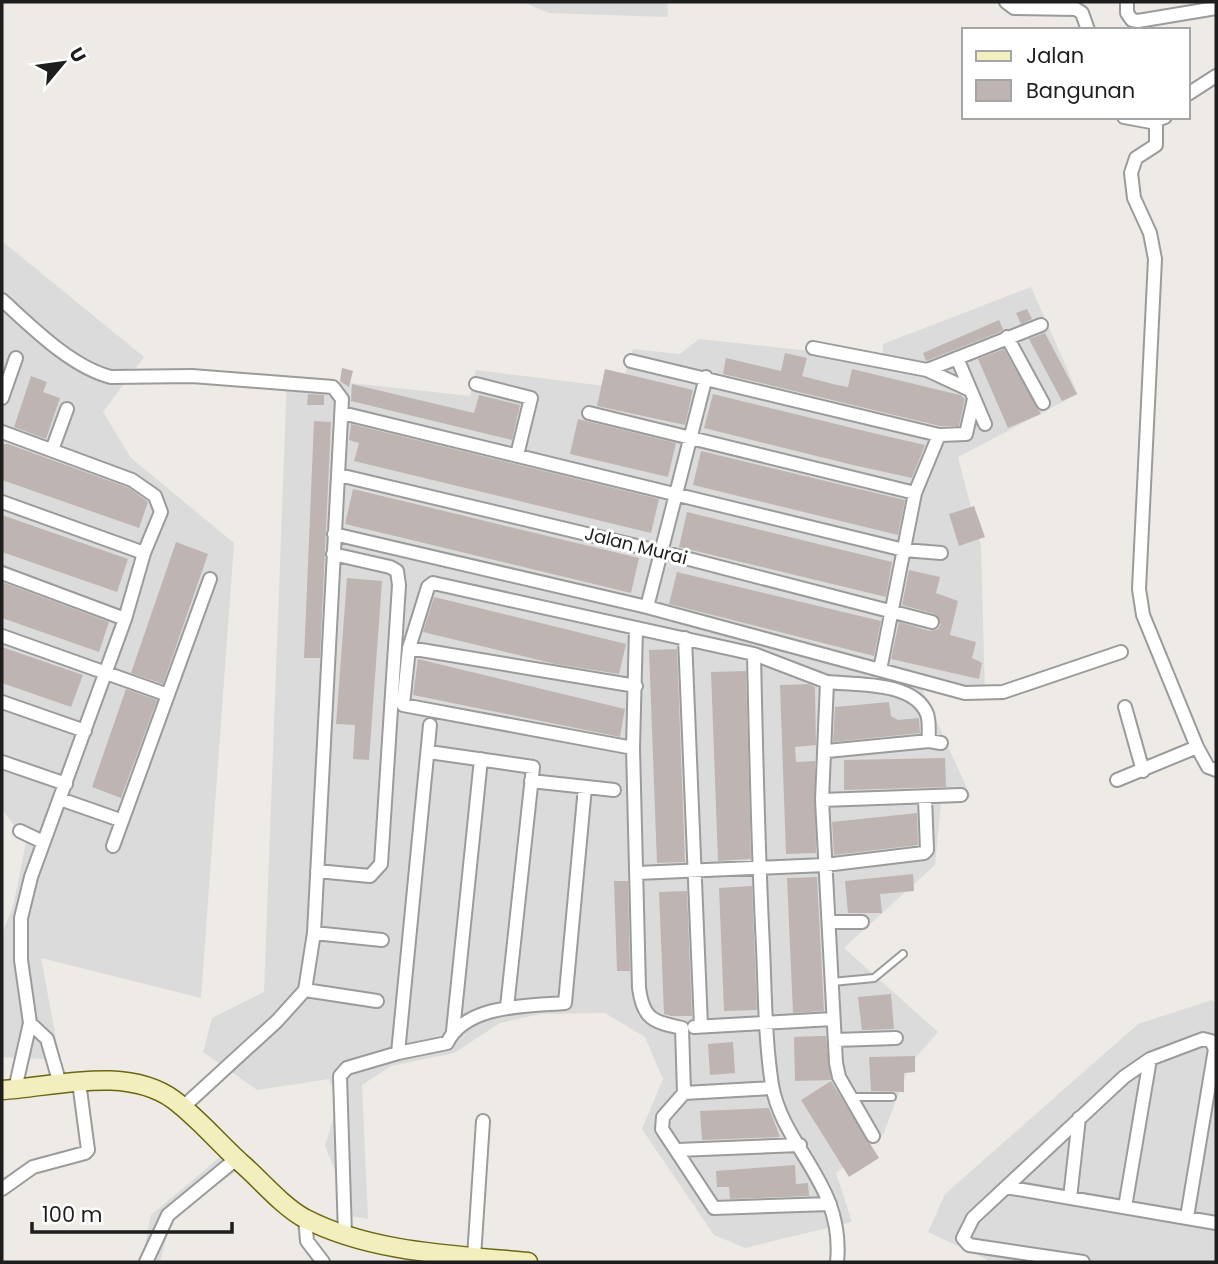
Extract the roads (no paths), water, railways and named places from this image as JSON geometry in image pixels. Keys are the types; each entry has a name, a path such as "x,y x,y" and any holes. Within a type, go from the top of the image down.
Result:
{"street":[{"path":"1006,2 1014,8 1076,9 1083,13 1087,28"},
{"path":"1127,2 1127,13 1132,20 1138,22 1216,8"},
{"path":"1190,93 1216,76"},
{"path":"1160,119 1156,145 1136,158 1131,173 1134,198 1150,233 1155,260 1139,589 1143,615 1197,747 1208,767 1216,770"},
{"path":"2,300 78,363 111,377 192,376 333,387 342,399 314,933 305,990 277,1021 182,1108"},
{"path":"927,370 1041,325"},
{"path":"1007,337 1042,403"},
{"path":"813,348 927,370 971,394"},
{"path":"2,398 16,358"},
{"path":"957,358 985,424"},
{"path":"631,360 939,435 966,434 971,394"},
{"path":"647,607 706,377"},
{"path":"476,384 531,398 517,455"},
{"path":"52,450 67,409"},
{"path":"342,413 904,550 941,553"},
{"path":"589,413 690,440 915,493"},
{"path":"2,432 132,480 155,496 160,503 160,520 144,553 125,619 43,842 21,918 21,960 30,1023 9,1089 79,1082 139,1085 160,1093 182,1108 305,1218 345,1235 474,1257 528,1262"},
{"path":"880,670 915,493 939,435"},
{"name":"Jalan Murai","path":"339,475 662,552 932,622"},
{"path":"2,502 144,553"},
{"path":"334,534 647,607 946,689 982,695 1003,692 1121,652"},
{"path":"317,872 370,876 381,864 399,585 397,571 390,567 333,554"},
{"path":"2,573 125,619"},
{"path":"113,846 210,579"},
{"path":"633,748 403,705 409,648 428,587 433,583 754,654 827,682 895,690 919,701 928,715 935,742 827,751"},
{"path":"636,628 633,748 641,1006 650,1018 682,1028 833,1018"},
{"path":"2,636 168,695"},
{"path":"685,638 701,1026"},
{"path":"409,648 636,685"},
{"path":"754,654 759,868 772,1088 820,1179 830,1204 838,1248 837,1262"},
{"path":"827,682 827,751 822,800 835,1040 839,1077 873,1136"},
{"path":"2,702 85,731"},
{"path":"1125,707 1143,771"},
{"path":"398,1053 430,725"},
{"path":"1117,780 1197,747"},
{"path":"429,752 533,767 507,1007"},
{"path":"345,1235 340,1076 347,1068 398,1053 447,1043 453,1031 481,760"},
{"path":"2,762 66,783"},
{"path":"531,781 614,790"},
{"path":"453,1031 507,1007 565,1003 585,787"},
{"path":"822,800 961,795"},
{"path":"637,873 825,864 926,852 925,798"},
{"path":"60,799 121,820"},
{"path":"20,831 43,842"},
{"path":"830,922 862,922"},
{"path":"314,933 382,940"},
{"path":"305,990 377,1000"},
{"path":"30,1023 47,1039 60,1084"},
{"path":"682,1028 684,1093 663,1116 662,1129 714,1208 830,1204"},
{"path":"835,1040 896,1038"},
{"path":"1083,1262 968,1245 964,1237 973,1218 1124,1077 1150,1059 1203,1039 1211,1041 1215,1049 1187,1217"},
{"path":"1125,1207 1150,1059"},
{"path":"2,1189 33,1167 88,1150 79,1082"},
{"path":"684,1093 772,1088"},
{"path":"1070,1198 1079,1118"},
{"path":"474,1257 483,1121"},
{"path":"678,1150 800,1145"},
{"path":"146,1262 168,1215 236,1158"},
{"path":"1006,1187 1216,1223"},
{"path":"305,1218 306,1241 323,1262"},
{"path":"993,1247 995,1262"}],"lane":[{"path":"832,982 874,978 903,954"},
{"path":"850,1097 892,1097"}]}
